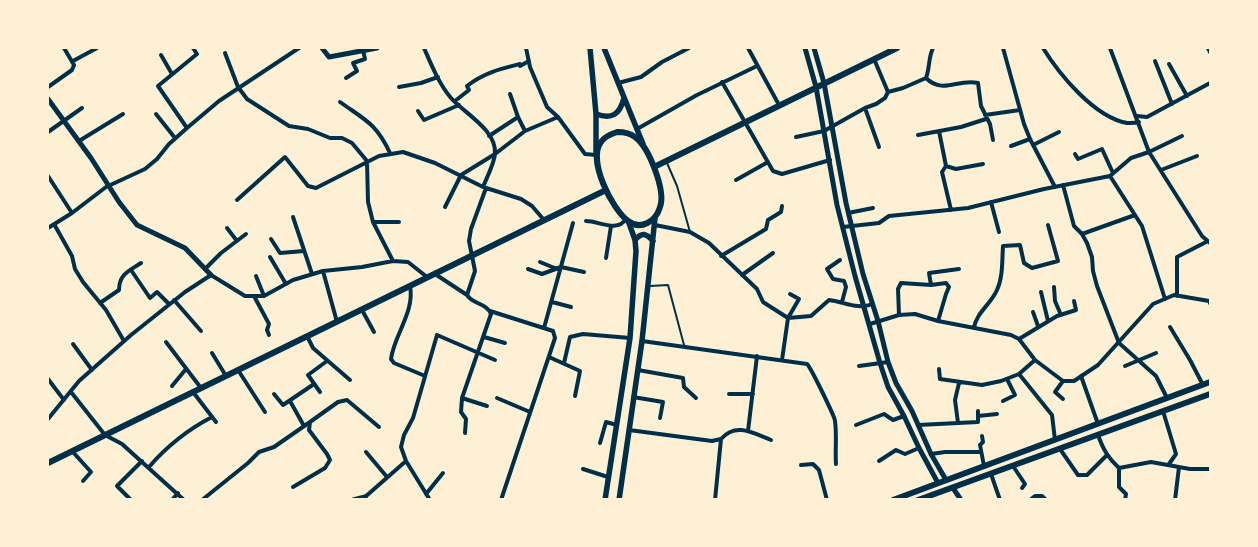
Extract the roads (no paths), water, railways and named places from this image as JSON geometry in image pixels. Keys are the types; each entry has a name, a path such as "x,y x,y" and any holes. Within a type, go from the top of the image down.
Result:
{"main road":[{"path":"590,48 596,114 596,155 599,170 606,190 618,212 627,221 635,240 630,338 605,500"},
{"path":"604,48 643,146 654,167 662,195 662,204 655,222 642,341 619,500"},
{"path":"654,167 824,82 897,48"},
{"path":"596,114 604,117 615,115 622,108 624,98"},
{"path":"596,155 600,142 610,134 617,132 631,135 643,146"},
{"path":"48,463 606,190"},
{"path":"627,221 640,224 655,222"},
{"path":"635,240 643,234 653,241"},
{"path":"893,500 1210,382"},
{"path":"918,500 1210,394"},
{"path":"997,462 1000,471"}],"street":[{"path":"48,87 72,70 73,61 64,48"},
{"path":"73,61 97,48"},
{"path":"187,128 158,86 197,54 193,48"},
{"path":"48,228 110,186 146,169 175,138 238,87 299,48"},
{"path":"322,48 329,58 375,48"},
{"path":"424,48 438,77 455,101 481,125 489,136 495,154 471,229 469,241 475,271 466,295"},
{"path":"526,48 538,87 547,107 558,117 585,154 596,155"},
{"path":"618,83 640,77 688,48"},
{"path":"748,48 779,105"},
{"path":"805,48 816,87 837,205 880,363 888,387 938,483"},
{"path":"814,48 824,82 848,213 888,362 896,383 946,480"},
{"path":"796,136 824,131 865,108 876,104 885,98 888,92 926,78 929,70 928,59 932,48"},
{"path":"1003,48 1030,139 1055,187"},
{"path":"1043,48 1061,73 1101,112 1128,123 1139,122"},
{"path":"1110,48 1149,152 1202,236 1209,242 1177,257 1177,296"},
{"path":"1208,48 1210,52"},
{"path":"346,78 357,71 353,63 365,59 363,50"},
{"path":"225,53 238,87 247,99 289,126 308,129 330,138 342,138 352,143 367,162 368,202 373,222 393,261"},
{"path":"160,55 172,74"},
{"path":"874,59 888,92"},
{"path":"455,101 469,90 468,86 476,79 489,72 520,64 520,66 529,61"},
{"path":"1155,61 1172,104"},
{"path":"1169,64 1187,96"},
{"path":"637,129 722,82 757,66"},
{"path":"399,87 421,83 438,77"},
{"path":"926,78 931,83 940,87 971,82 978,83 981,106 990,124 993,140"},
{"path":"722,82 773,171 782,174 830,160"},
{"path":"1137,116 1147,117 1210,83"},
{"path":"510,94 525,131"},
{"path":"48,99 137,225 186,248 211,275 245,296 264,296 293,280 312,274 393,261 408,262 428,277"},
{"path":"340,102 366,119 379,132 390,153"},
{"path":"418,111 424,120 459,105"},
{"path":"48,132 82,108"},
{"path":"865,108 878,147"},
{"path":"918,134 938,131 985,117 1020,110"},
{"path":"79,141 123,114"},
{"path":"156,114 175,138"},
{"path":"489,136 518,117"},
{"path":"444,207 461,175 495,154 525,131 558,117"},
{"path":"938,131 946,166 942,172 951,210"},
{"path":"1034,145 1059,132"},
{"path":"843,227 879,222 889,216 968,208 1111,174 1132,158 1182,136"},
{"path":"1011,146 1030,139"},
{"path":"1075,154 1078,159 1102,149 1111,174 1142,226 1165,299"},
{"path":"237,200 285,157 308,186 316,188 379,156 403,152 435,162 485,187 521,200 532,206 544,220"},
{"path":"1162,170 1197,156"},
{"path":"736,180 768,162"},
{"path":"946,166 956,169 983,164"},
{"path":"48,176 72,213"},
{"path":"1062,185 1074,226 1082,234 1092,257 1097,286 1119,343 1156,376 1167,398"},
{"path":"991,202 999,232"},
{"path":"721,256 766,229 768,220 781,212 782,206"},
{"path":"848,213 873,208"},
{"path":"1082,234 1135,216"},
{"path":"293,217 312,274"},
{"path":"586,221 611,226 623,224 627,221"},
{"path":"373,222 399,222"},
{"path":"544,328 573,222"},
{"path":"655,222 690,232 709,243 757,289 763,302 788,318 811,316 829,300 855,307 865,307 873,304"},
{"path":"54,224 72,256 75,269 100,303 124,341"},
{"path":"606,258 611,226"},
{"path":"974,328 975,321 997,292 1002,277 1003,246 1020,246 1024,262 1032,268 1058,260 1048,226"},
{"path":"227,228 237,240"},
{"path":"205,269 220,253 246,234"},
{"path":"271,239 280,253 304,251"},
{"path":"742,275 773,253"},
{"path":"270,257 286,284"},
{"path":"840,260 827,270 833,279 844,280 846,287 842,302"},
{"path":"540,262 559,268 584,272"},
{"path":"100,303 119,290 119,282 125,274 141,263"},
{"path":"528,270 542,274 559,268"},
{"path":"931,285 929,274 959,269"},
{"path":"131,270 150,298 157,292 169,304"},
{"path":"323,272 337,322"},
{"path":"435,274 466,295 470,300 488,308 490,311 553,331 555,338 502,498 508,500"},
{"path":"48,419 79,381 124,341 174,300 211,275"},
{"path":"256,276 264,296"},
{"path":"899,315 898,289 901,283 931,285 946,283 949,288 938,321"},
{"path":"410,286 411,298 408,310 391,359 394,364 425,376"},
{"path":"1054,287 1055,301 1061,315"},
{"path":"1040,292 1048,321"},
{"path":"782,360 788,318 799,299 790,294"},
{"path":"254,296 269,324 266,330 270,335"},
{"path":"870,324 899,315 915,314 938,321 1011,335 1019,339 1035,360 1063,381 1074,381 1098,365 1153,304 1177,296 1209,301 1210,303"},
{"path":"174,300 201,331"},
{"path":"1019,339 1038,326 1076,310 1074,301"},
{"path":"552,302 571,307"},
{"path":"362,309 374,332"},
{"path":"465,433 466,419 461,412 462,398 484,337 490,311"},
{"path":"1033,312 1038,326"},
{"path":"1170,327 1203,385"},
{"path":"430,500 406,460 401,447 413,418 437,334 495,360"},
{"path":"564,363 570,337 583,334 630,338"},
{"path":"307,336 313,348 350,380"},
{"path":"484,337 505,343"},
{"path":"642,341 805,363 811,368 821,392 833,412 835,420 834,447 836,464"},
{"path":"166,342 201,388"},
{"path":"72,344 92,370"},
{"path":"1125,366 1156,353"},
{"path":"212,354 226,376"},
{"path":"748,431 757,356"},
{"path":"549,357 580,371 575,396"},
{"path":"320,392 308,375 327,360"},
{"path":"939,369 940,379 982,385 1020,374 1035,360"},
{"path":"858,366 888,362"},
{"path":"172,386 186,370"},
{"path":"238,370 265,412"},
{"path":"638,370 683,378 684,387 696,398"},
{"path":"1020,374 1052,415 1056,440"},
{"path":"1081,376 1098,424"},
{"path":"48,379 64,400"},
{"path":"1003,401 1015,395 1007,379"},
{"path":"1063,381 1055,392 1063,399"},
{"path":"958,423 955,400 959,383"},
{"path":"274,394 283,405 314,384"},
{"path":"71,392 105,435 122,444 184,500"},
{"path":"193,392 216,422"},
{"path":"729,394 753,394"},
{"path":"633,397 663,402 660,418"},
{"path":"462,398 487,406"},
{"path":"498,398 530,412"},
{"path":"202,500 259,452 274,447 338,402 347,400 379,427"},
{"path":"290,401 304,426"},
{"path":"918,425 978,422 978,411"},
{"path":"1164,411 1176,454 1169,464"},
{"path":"856,425 884,414 893,420 904,416"},
{"path":"978,416 997,414"},
{"path":"149,467 163,450 179,437 212,416"},
{"path":"293,487 325,468 330,460 309,430 310,422"},
{"path":"600,443 606,422 617,425"},
{"path":"629,430 712,441 721,439 732,430 738,429 771,440"},
{"path":"1098,435 1107,455 1119,468 1119,487 1126,494 1125,500"},
{"path":"982,436 983,442 980,445 984,466"},
{"path":"715,500 721,439"},
{"path":"879,461 896,450 905,454 919,448"},
{"path":"1060,449 1078,475 1087,475 1107,455"},
{"path":"72,451 92,472 84,481"},
{"path":"366,452 387,477"},
{"path":"931,454 981,452"},
{"path":"353,500 364,498 406,460"},
{"path":"131,500 117,486 142,462"},
{"path":"1119,468 1151,462 1190,469 1210,469"},
{"path":"801,465 813,464 819,470 827,500"},
{"path":"1013,466 1025,484 1022,488"},
{"path":"1175,500 1179,467"},
{"path":"583,469 608,477"},
{"path":"426,494 443,473"},
{"path":"991,474 1000,500"},
{"path":"953,488 961,500"},
{"path":"172,500 178,494"},
{"path":"1030,500 1035,496 1042,496 1046,500"}],"lane":[{"path":"666,160 677,186 690,232"},
{"path":"648,286 668,285 684,346"}]}
